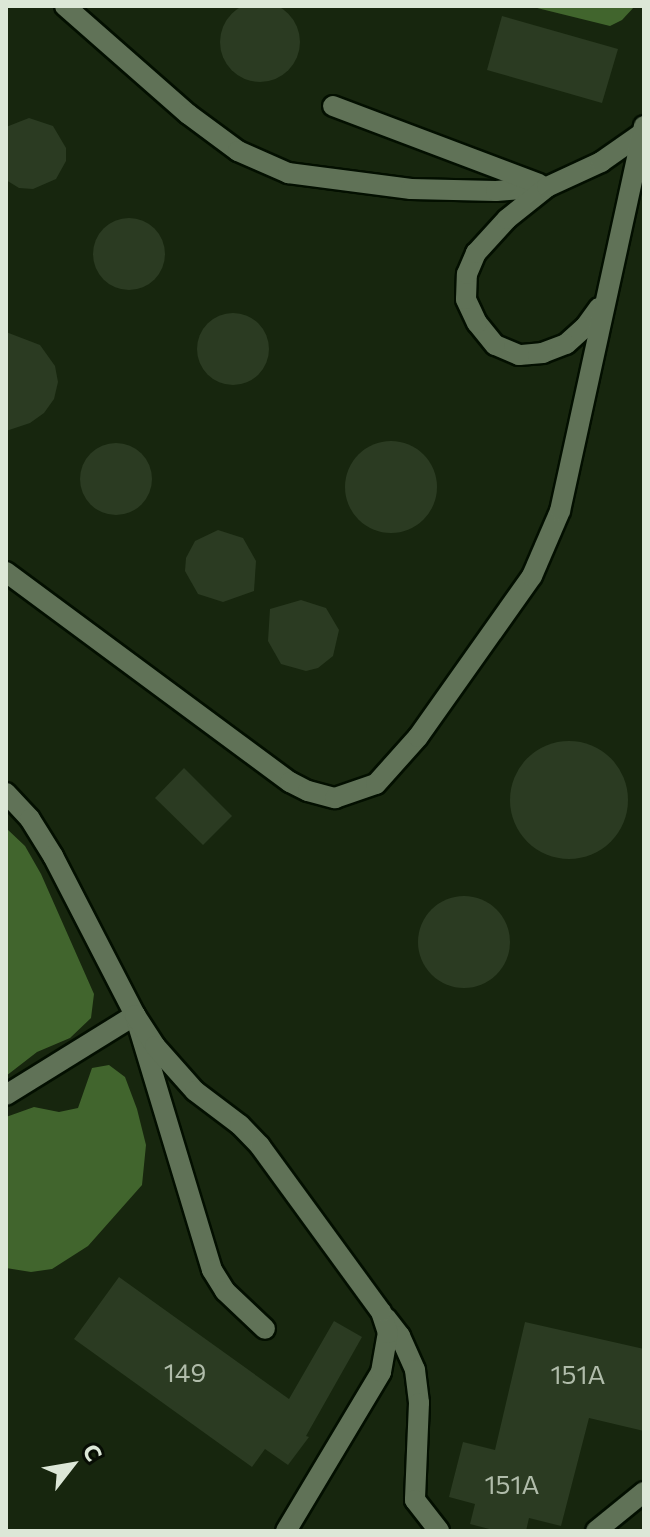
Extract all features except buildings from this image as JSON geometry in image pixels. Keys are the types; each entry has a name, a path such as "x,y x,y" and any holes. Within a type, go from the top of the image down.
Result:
{"street":[{"path":"65,6 188,114 238,151 288,173 411,189 496,191 547,187"},
{"path":"333,106 547,187"},
{"path":"604,301 585,327 566,344 543,353 519,355 495,345 477,323 466,299 467,274 476,253 507,219 547,187 601,162 643,133"},
{"path":"6,572 290,782 308,791 335,798 376,784 418,737 532,576 560,511 643,133"},
{"path":"6,793 30,819 53,856 135,1015 175,1071 240,1125 260,1146 400,1336 415,1370 419,1403 415,1500 439,1531"},
{"path":"6,1095 135,1015"},
{"path":"135,1015 212,1270 225,1291 265,1329"},
{"path":"286,1531 381,1372 388,1333 381,1312"},
{"path":"596,1531 644,1492"}],"green space":[{"path":"529,6 635,6 622,20 610,26"},
{"path":"6,828 25,846 41,874 94,994 91,1018 70,1038 37,1052 6,1076"},
{"path":"109,1065 125,1077 137,1109 146,1145 142,1185 88,1246 52,1269 31,1272 6,1268 6,1117 34,1107 59,1112 78,1108 92,1068"}]}
